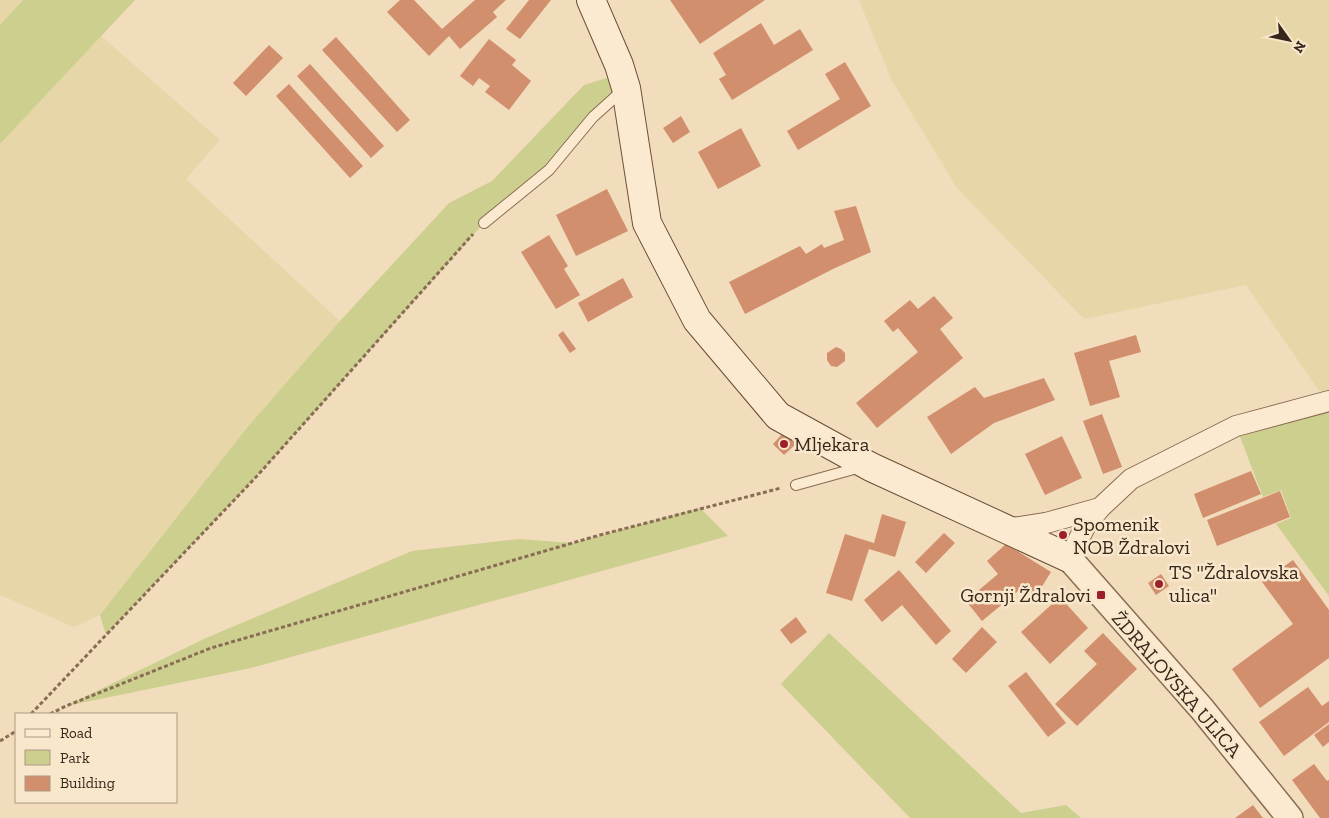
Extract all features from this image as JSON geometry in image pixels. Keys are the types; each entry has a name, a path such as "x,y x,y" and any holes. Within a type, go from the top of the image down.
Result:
{"main road":[{"name":"ŽDRALOVSKA ULICA","path":"591,0 619,65 626,88 647,223 697,320 778,416 866,465 1069,558"}],"street":[{"path":"1069,558 1085,527 1100,508 1131,479 1236,426 1329,400"},
{"path":"1006,529 1046,523 1100,508"},
{"name":"ŽDRALOVSKA ULICA","path":"1069,558 1202,709 1290,818"}],"lane":[{"path":"484,222 549,170 593,117 626,88"},
{"path":"796,485 866,465"}],"path":[{"path":"32,713 257,476 484,222"},
{"path":"52,713 211,648 600,535 796,485"},
{"path":"0,740 15,731"}],"shaded area":[{"path":"0,0 23,0 0,25"},
{"path":"859,0 1329,0 1329,401 1326,401 1246,285 1084,319 957,188 891,79"},
{"path":"101,36 220,140 186,179 340,321 246,429 100,615 74,627 0,595 0,144"}],"green space":[{"path":"23,0 135,0 0,144 0,25"},
{"path":"610,77 626,88 549,170 484,223 257,476 106,635 100,615 246,429 340,321 449,203 492,181 584,85"},
{"path":"1329,401 1329,596 1276,524 1291,518 1281,490 1263,497 1236,426"},
{"path":"700,508 728,536 251,668 66,706 206,638 412,551 519,539 572,543"},
{"path":"829,633 1021,813 1066,805 1081,818 910,818 781,684"}],"building":[{"path":"400,0 414,0 442,29 475,0 506,0 493,12 497,17 460,49 449,36 429,56 387,12"},
{"path":"529,0 551,0 520,39 506,29"},
{"path":"670,0 765,0 700,44"},
{"path":"761,23 774,45 800,29 813,50 732,100 719,79 726,75 713,53"},
{"path":"336,37 410,120 397,132 322,50"},
{"path":"489,39 516,60 512,65 531,81 509,110 485,92 490,86 479,78 473,86 460,76"},
{"path":"269,45 283,58 246,96 233,83"},
{"path":"845,62 871,106 798,150 787,131 840,99 825,74"},
{"path":"310,64 384,146 371,158 297,76"},
{"path":"289,84 363,166 350,178 276,96"},
{"path":"681,116 690,132 673,143 663,128"},
{"path":"741,128 761,166 718,189 698,152"},
{"path":"607,189 628,231 576,256 556,215"},
{"path":"856,206 871,252 835,268 745,314 729,282 800,246 806,254 822,244 824,248 844,240 834,211"},
{"path":"549,235 568,266 564,269 580,295 556,309 521,252"},
{"path":"623,278 633,297 588,322 578,303"},
{"path":"934,296 953,318 940,329 963,358 877,428 856,403 918,352 898,328 893,332 884,321 910,300 918,309"},
{"path":"563,331 576,349 570,353 558,335"},
{"path":"1136,335 1141,352 1109,361 1120,397 1090,406 1074,353"},
{"path":"836,347 845,353 845,361 837,367 831,366 827,360 827,353"},
{"path":"1044,378 1055,400 994,423 951,454 927,417 975,387 984,398"},
{"path":"1102,414 1122,467 1103,474 1083,421"},
{"name":"Mljekara","path":"784,432 796,444 784,455 773,444"},
{"path":"1062,436 1082,478 1045,495 1025,454"},
{"path":"1251,471 1261,494 1203,518 1194,494"},
{"path":"1280,491 1290,517 1217,546 1207,520"},
{"path":"882,514 906,522 895,557 869,549 852,601 826,593 845,534 874,543"},
{"path":"944,533 955,543 926,573 915,562"},
{"path":"1006,544 1051,572 1036,596 1023,587 982,621 966,601 998,574 987,561"},
{"path":"1293,560 1329,610 1329,658 1260,708 1232,669 1293,624 1262,582"},
{"path":"899,570 951,631 936,645 902,605 882,622 864,600"},
{"name":"TS \"Ždralovska ulica\"","path":"1161,574 1169,586 1156,595 1148,583"},
{"path":"1060,597 1088,628 1050,664 1021,632"},
{"path":"796,617 807,632 791,644 780,630"},
{"path":"982,627 997,642 966,673 952,659"},
{"path":"1103,633 1137,669 1077,726 1055,704 1097,664 1084,651"},
{"path":"1026,672 1066,723 1048,737 1008,686"},
{"path":"1308,687 1322,706 1329,701 1329,722 1284,756 1259,722"},
{"path":"1329,724 1329,742 1323,747 1314,735"},
{"path":"1314,764 1327,781 1329,780 1329,818 1320,818 1292,780"},
{"path":"1253,805 1263,818 1235,818"}],"place":[{"name":"Mljekara","path":"784,444"},
{"name":"Spomenik NOB Ždralovi","path":"1063,535"},
{"name":"TS \"Ždralovska ulica\"","path":"1159,584"},
{"name":"Gornji Ždralovi","path":"1101,595"}]}
